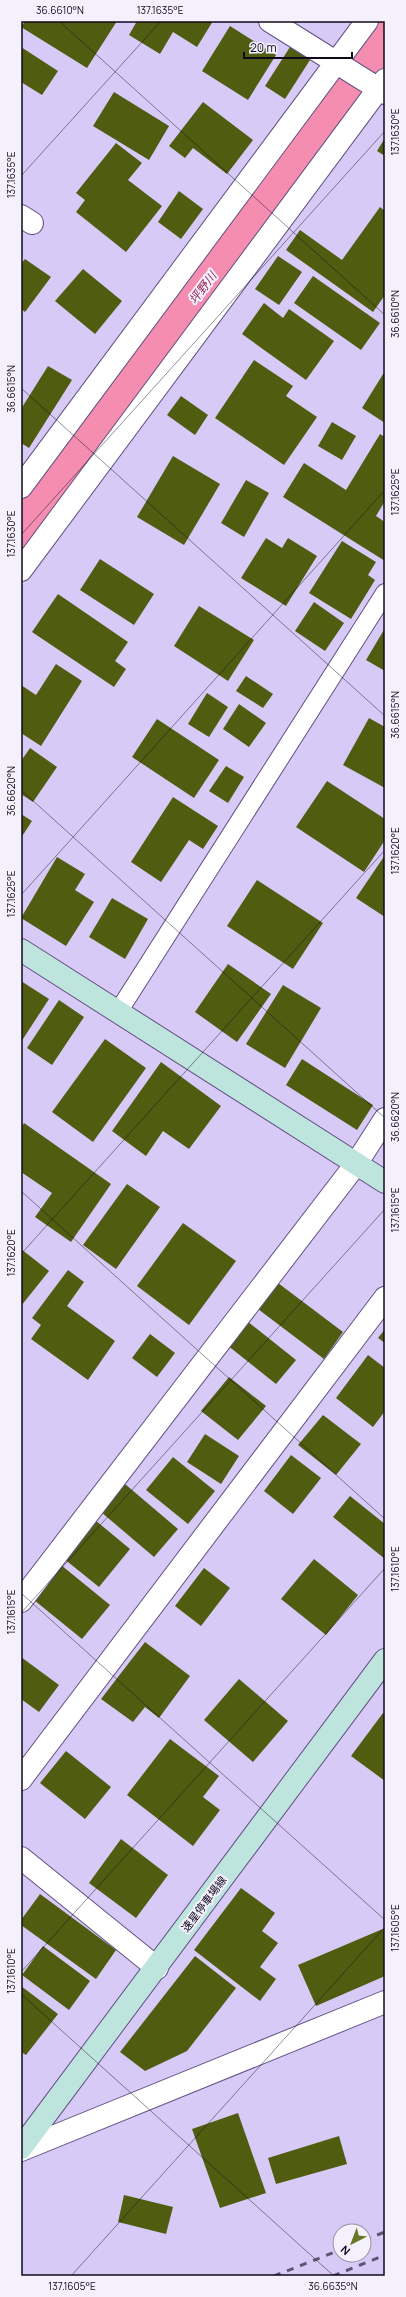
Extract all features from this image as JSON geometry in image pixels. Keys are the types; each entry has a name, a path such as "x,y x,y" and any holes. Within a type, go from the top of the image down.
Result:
{"main road":[{"path":"21,950 385,1182"},
{"name":"速星停車場線","path":"21,2149 385,1660"}],"street":[{"path":"21,570 383,87 336,62 270,21"},
{"path":"21,487 367,21"},
{"path":"21,1601 356,1164 385,1119"},
{"path":"21,1779 385,1298"},
{"path":"21,1858 157,1968"},
{"path":"21,2149 385,2002"}],"lane":[{"path":"118,1012 385,593"}],"building":[{"path":"25,21 117,21 87,68 21,27"},
{"path":"137,21 213,21 197,47 173,32 160,54 129,35"},
{"path":"230,26 276,55 248,100 202,71"},
{"path":"21,47 58,71 42,95 21,82"},
{"path":"290,47 310,60 285,99 265,86"},
{"path":"114,92 169,126 149,160 93,126"},
{"path":"203,102 253,140 227,174 193,148 185,158 169,146"},
{"path":"385,138 385,156 377,151"},
{"path":"116,143 142,163 128,180 162,206 126,252 76,212 85,200 76,193"},
{"path":"179,191 203,209 181,239 158,222"},
{"path":"380,207 385,211 385,295 373,312 286,250 300,230 342,260"},
{"path":"278,256 302,272 279,305 255,289"},
{"path":"25,259 51,277 25,312 21,309 21,264"},
{"path":"83,269 122,301 95,334 55,301"},
{"path":"313,276 380,323 361,350 294,303"},
{"path":"264,303 283,318 289,309 334,341 306,380 242,334"},
{"path":"254,360 293,386 286,396 317,417 284,465 215,418"},
{"path":"48,366 72,380 29,448 21,443 21,409"},
{"path":"385,371 385,423 362,408"},
{"path":"181,396 208,415 195,435 167,415"},
{"path":"332,422 356,436 342,460 318,446"},
{"path":"380,434 385,437 385,501 376,516 385,522 385,561 283,497 304,463 346,490"},
{"path":"173,456 220,484 184,545 137,517"},
{"path":"246,480 269,493 244,537 221,523"},
{"path":"266,538 282,548 288,538 317,556 286,606 241,578"},
{"path":"342,541 376,562 368,575 375,580 351,619 309,593"},
{"path":"100,559 154,594 134,625 80,590"},
{"path":"58,594 128,642 115,661 126,669 114,687 32,632"},
{"path":"314,602 344,623 325,651 295,631"},
{"path":"199,606 254,640 228,681 174,646"},
{"path":"385,628 385,671 366,660"},
{"path":"56,664 82,681 41,746 21,733 21,685 36,695"},
{"path":"246,676 273,694 263,708 236,691"},
{"path":"207,693 228,707 209,737 188,724"},
{"path":"239,704 266,723 249,747 223,729"},
{"path":"369,718 385,727 385,788 343,765"},
{"path":"157,719 219,760 194,798 132,757"},
{"path":"30,748 57,767 33,802 21,794 21,761"},
{"path":"226,766 244,777 228,803 209,791"},
{"path":"327,781 385,819 385,840 364,872 296,827"},
{"path":"173,797 218,826 203,849 189,840 161,882 131,862"},
{"path":"21,814 32,821 21,838"},
{"path":"385,855 385,917 356,898"},
{"path":"57,857 85,874 75,890 94,902 66,946 21,918"},
{"path":"257,880 323,923 293,969 227,926"},
{"path":"112,898 148,919 125,959 89,937"},
{"path":"228,964 271,994 237,1042 195,1012"},
{"path":"21,981 49,999 21,1042"},
{"path":"283,985 321,1008 285,1068 246,1044"},
{"path":"59,1000 84,1017 52,1065 27,1048"},
{"path":"105,1039 146,1068 93,1142 52,1112"},
{"path":"302,1059 373,1105 357,1130 286,1085"},
{"path":"161,1062 221,1106 189,1149 163,1131 146,1156 112,1131"},
{"path":"24,1123 111,1184 71,1242 35,1217 52,1193 21,1172 21,1128"},
{"path":"127,1184 160,1207 116,1269 83,1245"},
{"path":"183,1223 236,1261 189,1325 137,1286"},
{"path":"21,1249 49,1271 21,1306"},
{"path":"68,1270 84,1282 67,1306 115,1341 88,1380 31,1339 41,1325 32,1318"},
{"path":"278,1283 343,1332 324,1359 258,1309"},
{"path":"247,1321 296,1360 276,1384 227,1345"},
{"path":"385,1329 385,1343 378,1338"},
{"path":"150,1334 175,1353 157,1377 132,1358"},
{"path":"368,1355 385,1368 385,1411 373,1427 336,1398"},
{"path":"229,1377 266,1406 238,1440 201,1411"},
{"path":"323,1415 361,1444 336,1475 298,1445"},
{"path":"205,1434 239,1456 221,1484 187,1462"},
{"path":"291,1455 321,1478 293,1514 264,1491"},
{"path":"173,1457 215,1491 188,1524 146,1490"},
{"path":"125,1484 178,1529 154,1557 101,1512"},
{"path":"350,1496 385,1524 385,1559 333,1517"},
{"path":"95,1520 130,1549 99,1587 63,1558"},
{"path":"314,1559 358,1595 326,1635 281,1599"},
{"path":"61,1565 110,1605 82,1639 34,1600"},
{"path":"204,1568 230,1588 201,1626 175,1606"},
{"path":"145,1642 190,1676 159,1718 145,1707 133,1722 101,1699"},
{"path":"21,1657 59,1685 39,1712 21,1699"},
{"path":"239,1679 288,1721 253,1762 204,1720"},
{"path":"383,1713 385,1715 385,1781 351,1756"},
{"path":"170,1739 219,1776 203,1797 220,1810 193,1846 127,1795"},
{"path":"66,1751 111,1787 85,1819 40,1783"},
{"path":"121,1839 168,1875 136,1918 89,1883"},
{"path":"241,1888 275,1913 262,1931 278,1943 260,1967 276,1979 260,2001 194,1950"},
{"path":"40,1894 116,1950 96,1979 21,1925 21,1920"},
{"path":"385,1928 385,1976 316,2006 298,1965"},
{"path":"43,1946 90,1981 69,2010 22,1975"},
{"path":"195,1956 236,1988 187,2051 145,2071 120,2052"},
{"path":"21,1986 58,2014 26,2055 21,2052"},
{"path":"238,2113 266,2193 220,2208 192,2129"},
{"path":"339,2136 347,2164 276,2184 268,2158"},
{"path":"124,2195 173,2207 166,2234 118,2222"}],"waterway":[{"name":"坪野川","path":"21,533 385,43"}],"railway":[{"path":"372,2237 385,2232"},
{"path":"274,2276 332,2253"},
{"path":"333,2276 385,2255"}]}
